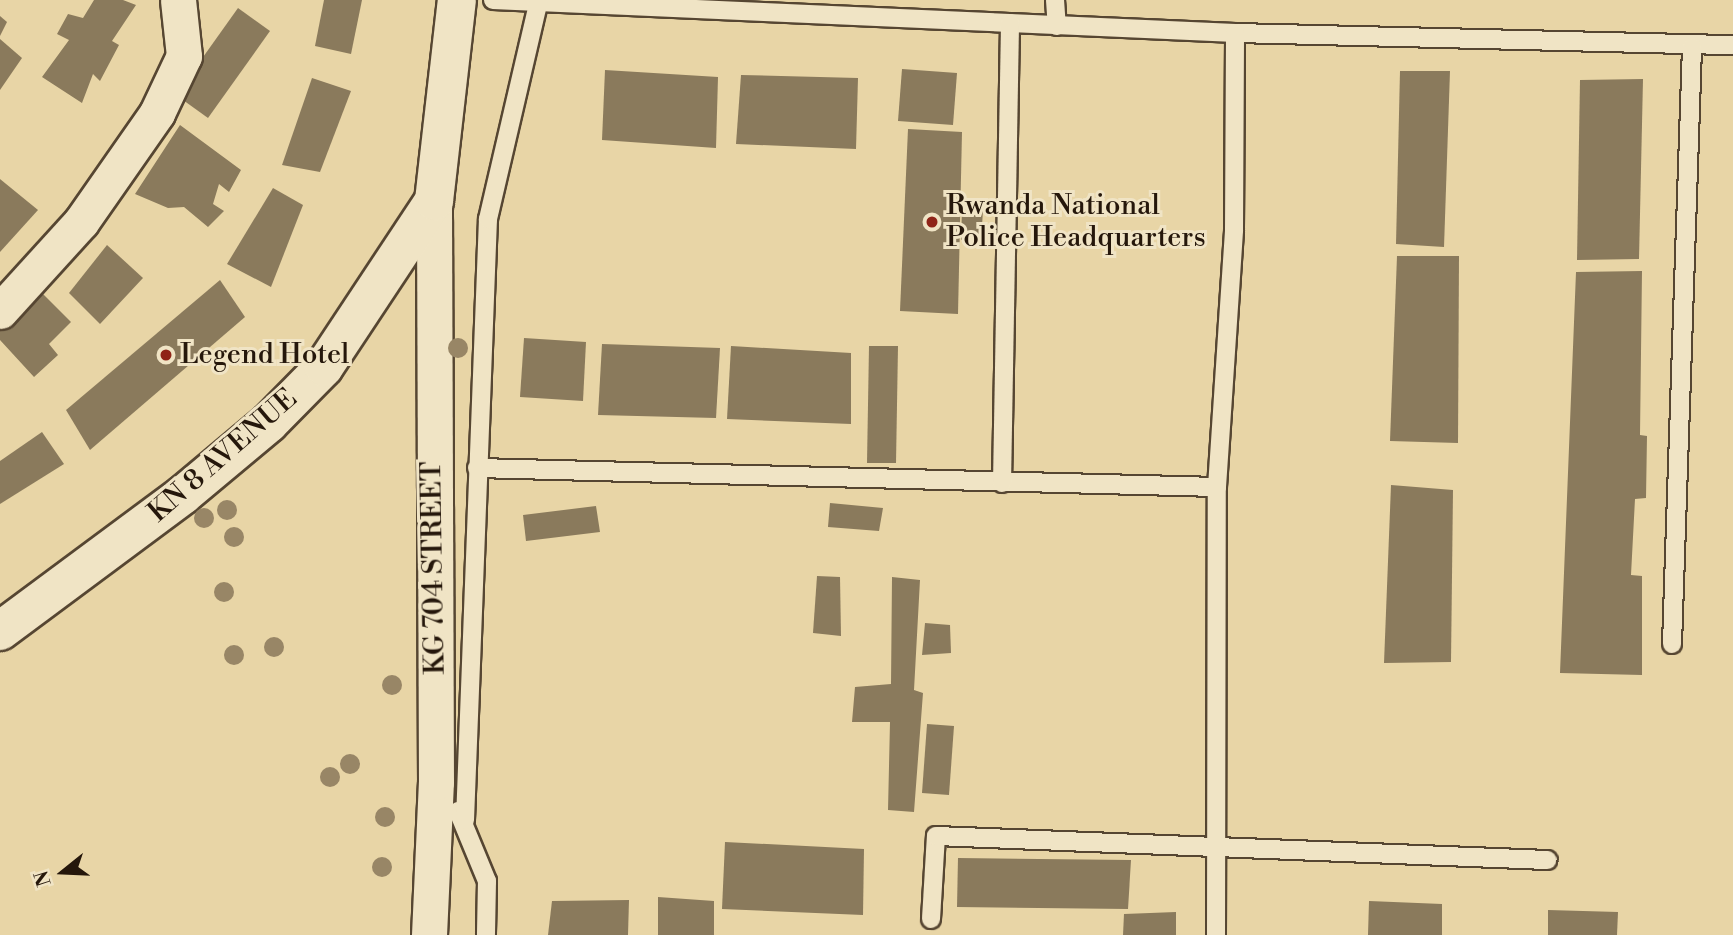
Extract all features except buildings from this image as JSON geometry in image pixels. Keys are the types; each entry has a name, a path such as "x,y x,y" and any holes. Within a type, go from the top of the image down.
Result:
{"main road":[{"name":"KN 8 AVENUE","path":"0,631 183,495 269,423 324,367 434,201 457,0"}],"street":[{"path":"0,311 81,222 157,113 184,57 177,0"},
{"name":"KG 704 STREET","path":"429,935 436,782 434,201"}],"lane":[{"path":"493,0 1235,33 1692,47 1733,45"},
{"path":"1055,0 1057,26"},
{"path":"465,820 488,219 539,2"},
{"path":"1002,483 1010,23"},
{"path":"1216,935 1217,487 1234,230 1235,33"},
{"path":"1672,644 1692,47"},
{"path":"478,468 1217,487"},
{"path":"436,782 465,820 487,881 485,935"},
{"path":"932,919 936,836 1216,844 1548,860"}],"place":[{"name":"Rwanda National Police Headquarters","path":"932,222"},
{"name":"Legend Hotel","path":"166,355"}]}
